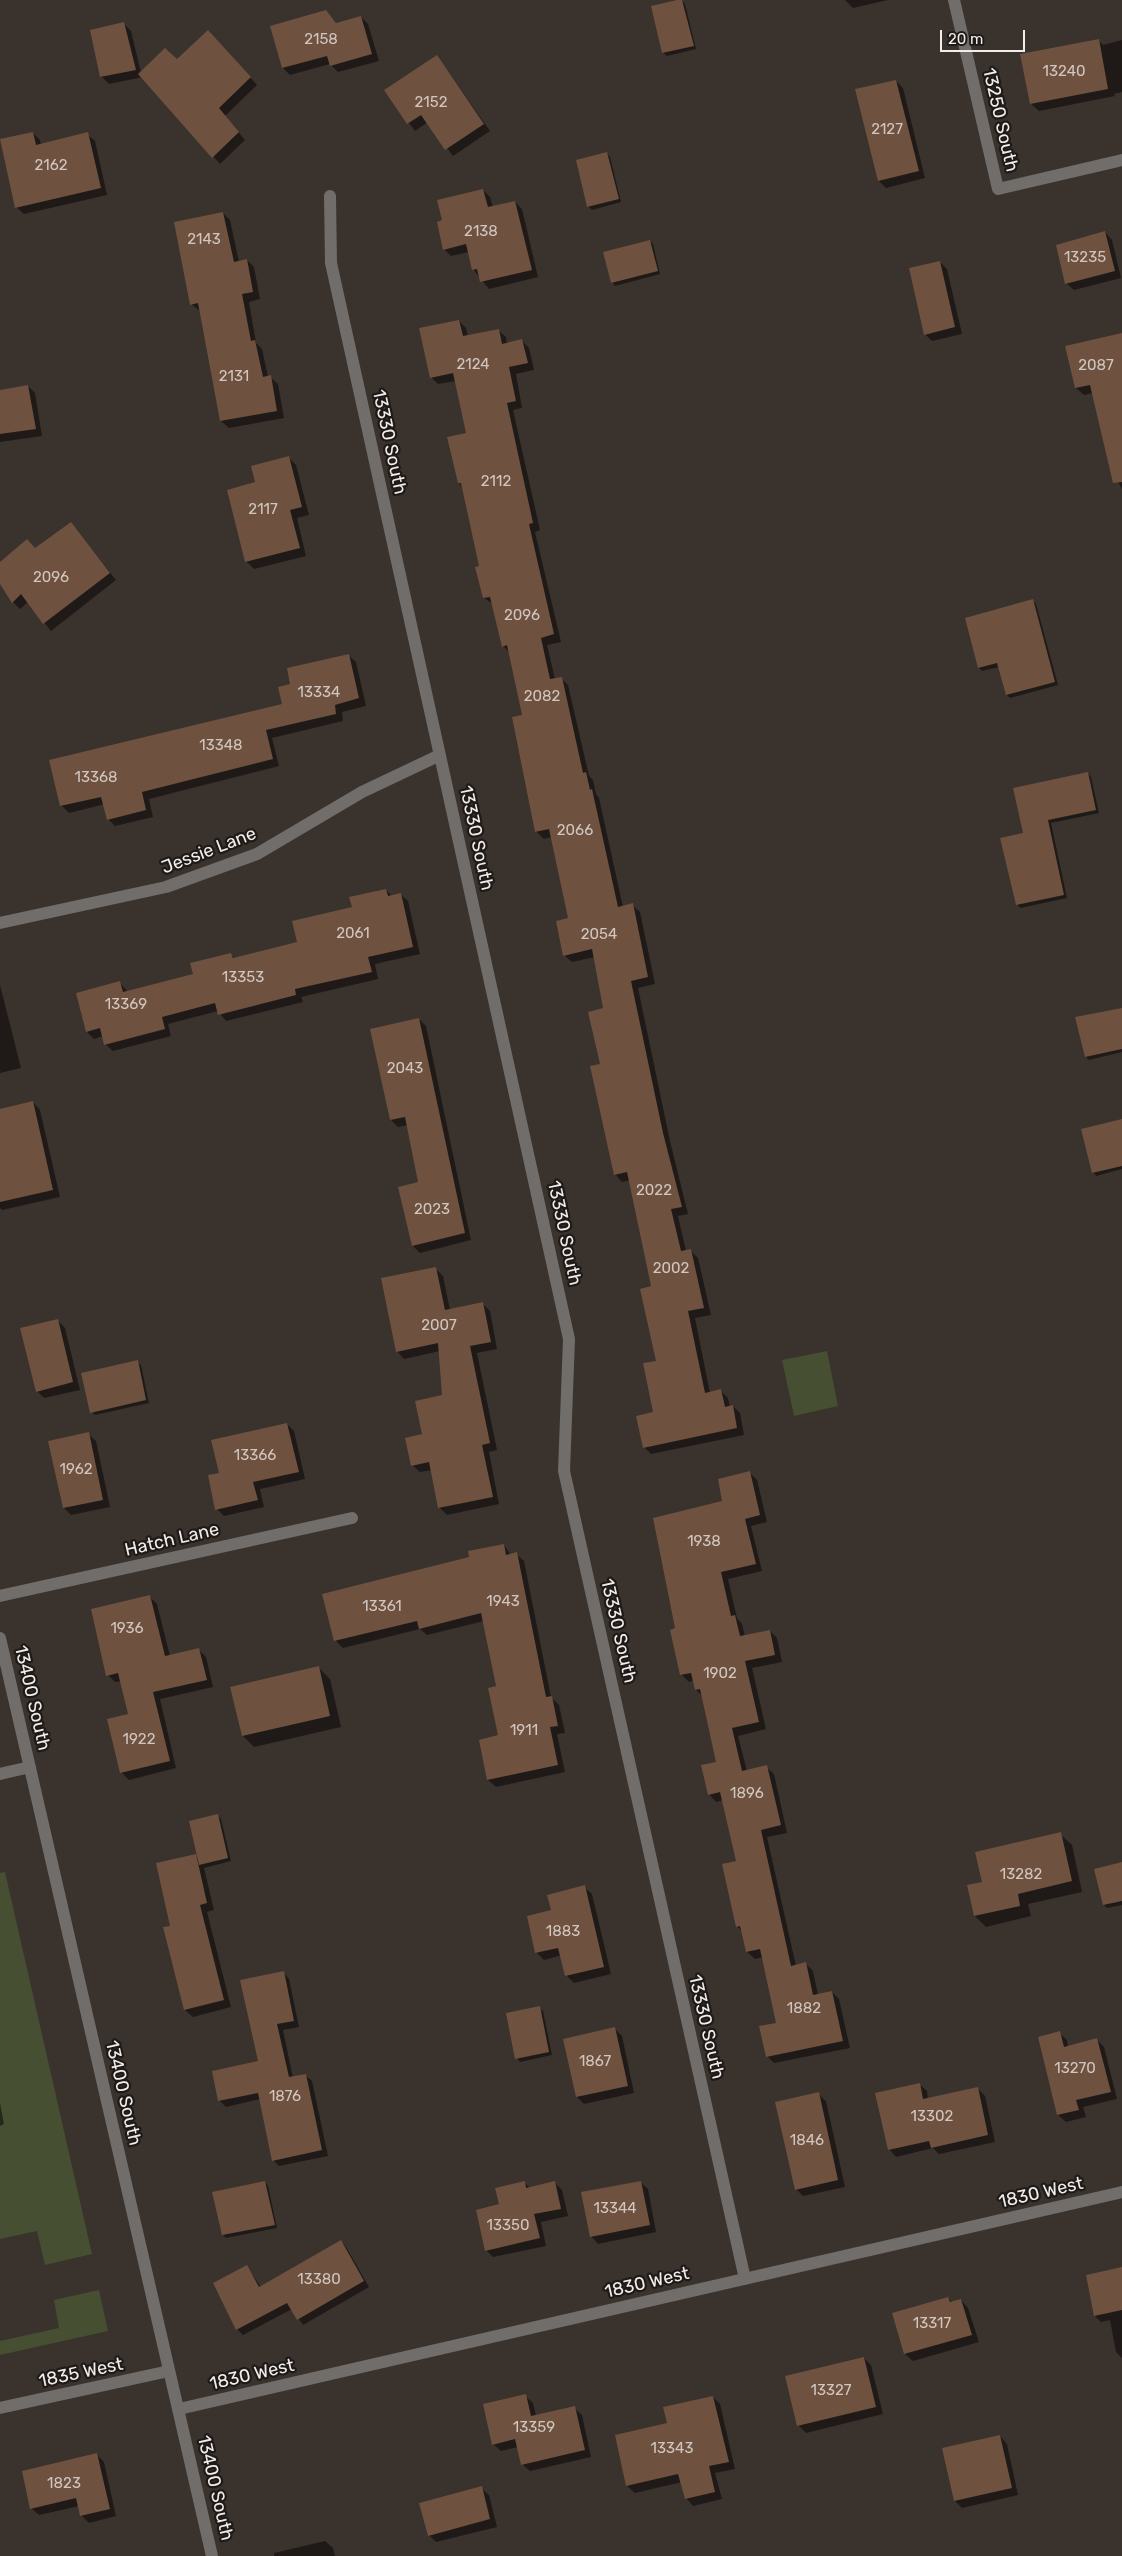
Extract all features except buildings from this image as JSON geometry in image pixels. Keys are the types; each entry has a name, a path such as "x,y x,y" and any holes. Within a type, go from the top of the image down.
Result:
{"street":[{"name":"13250 South","path":"954,0 998,189 1122,160"},
{"name":"13330 South","path":"330,196 331,263 569,1339 564,1472 745,2279"},
{"name":"Jessie Lane","path":"0,923 166,887 257,854 362,792 440,755"},
{"name":"Hatch Lane","path":"0,1596 352,1518"},
{"name":"13400 South","path":"0,1638 212,2556"},
{"path":"0,1774 30,1768"},
{"name":"1830 West","path":"179,2409 1122,2192"},
{"name":"1835 West","path":"0,2408 169,2371"}],"green space":[{"path":"827,1351 838,1406 794,1416 782,1360"},
{"path":"5,1872 92,2254 45,2265 37,2231 0,2239 0,1873"},
{"path":"99,2290 108,2331 0,2355 0,2341 59,2328 54,2300"}]}
